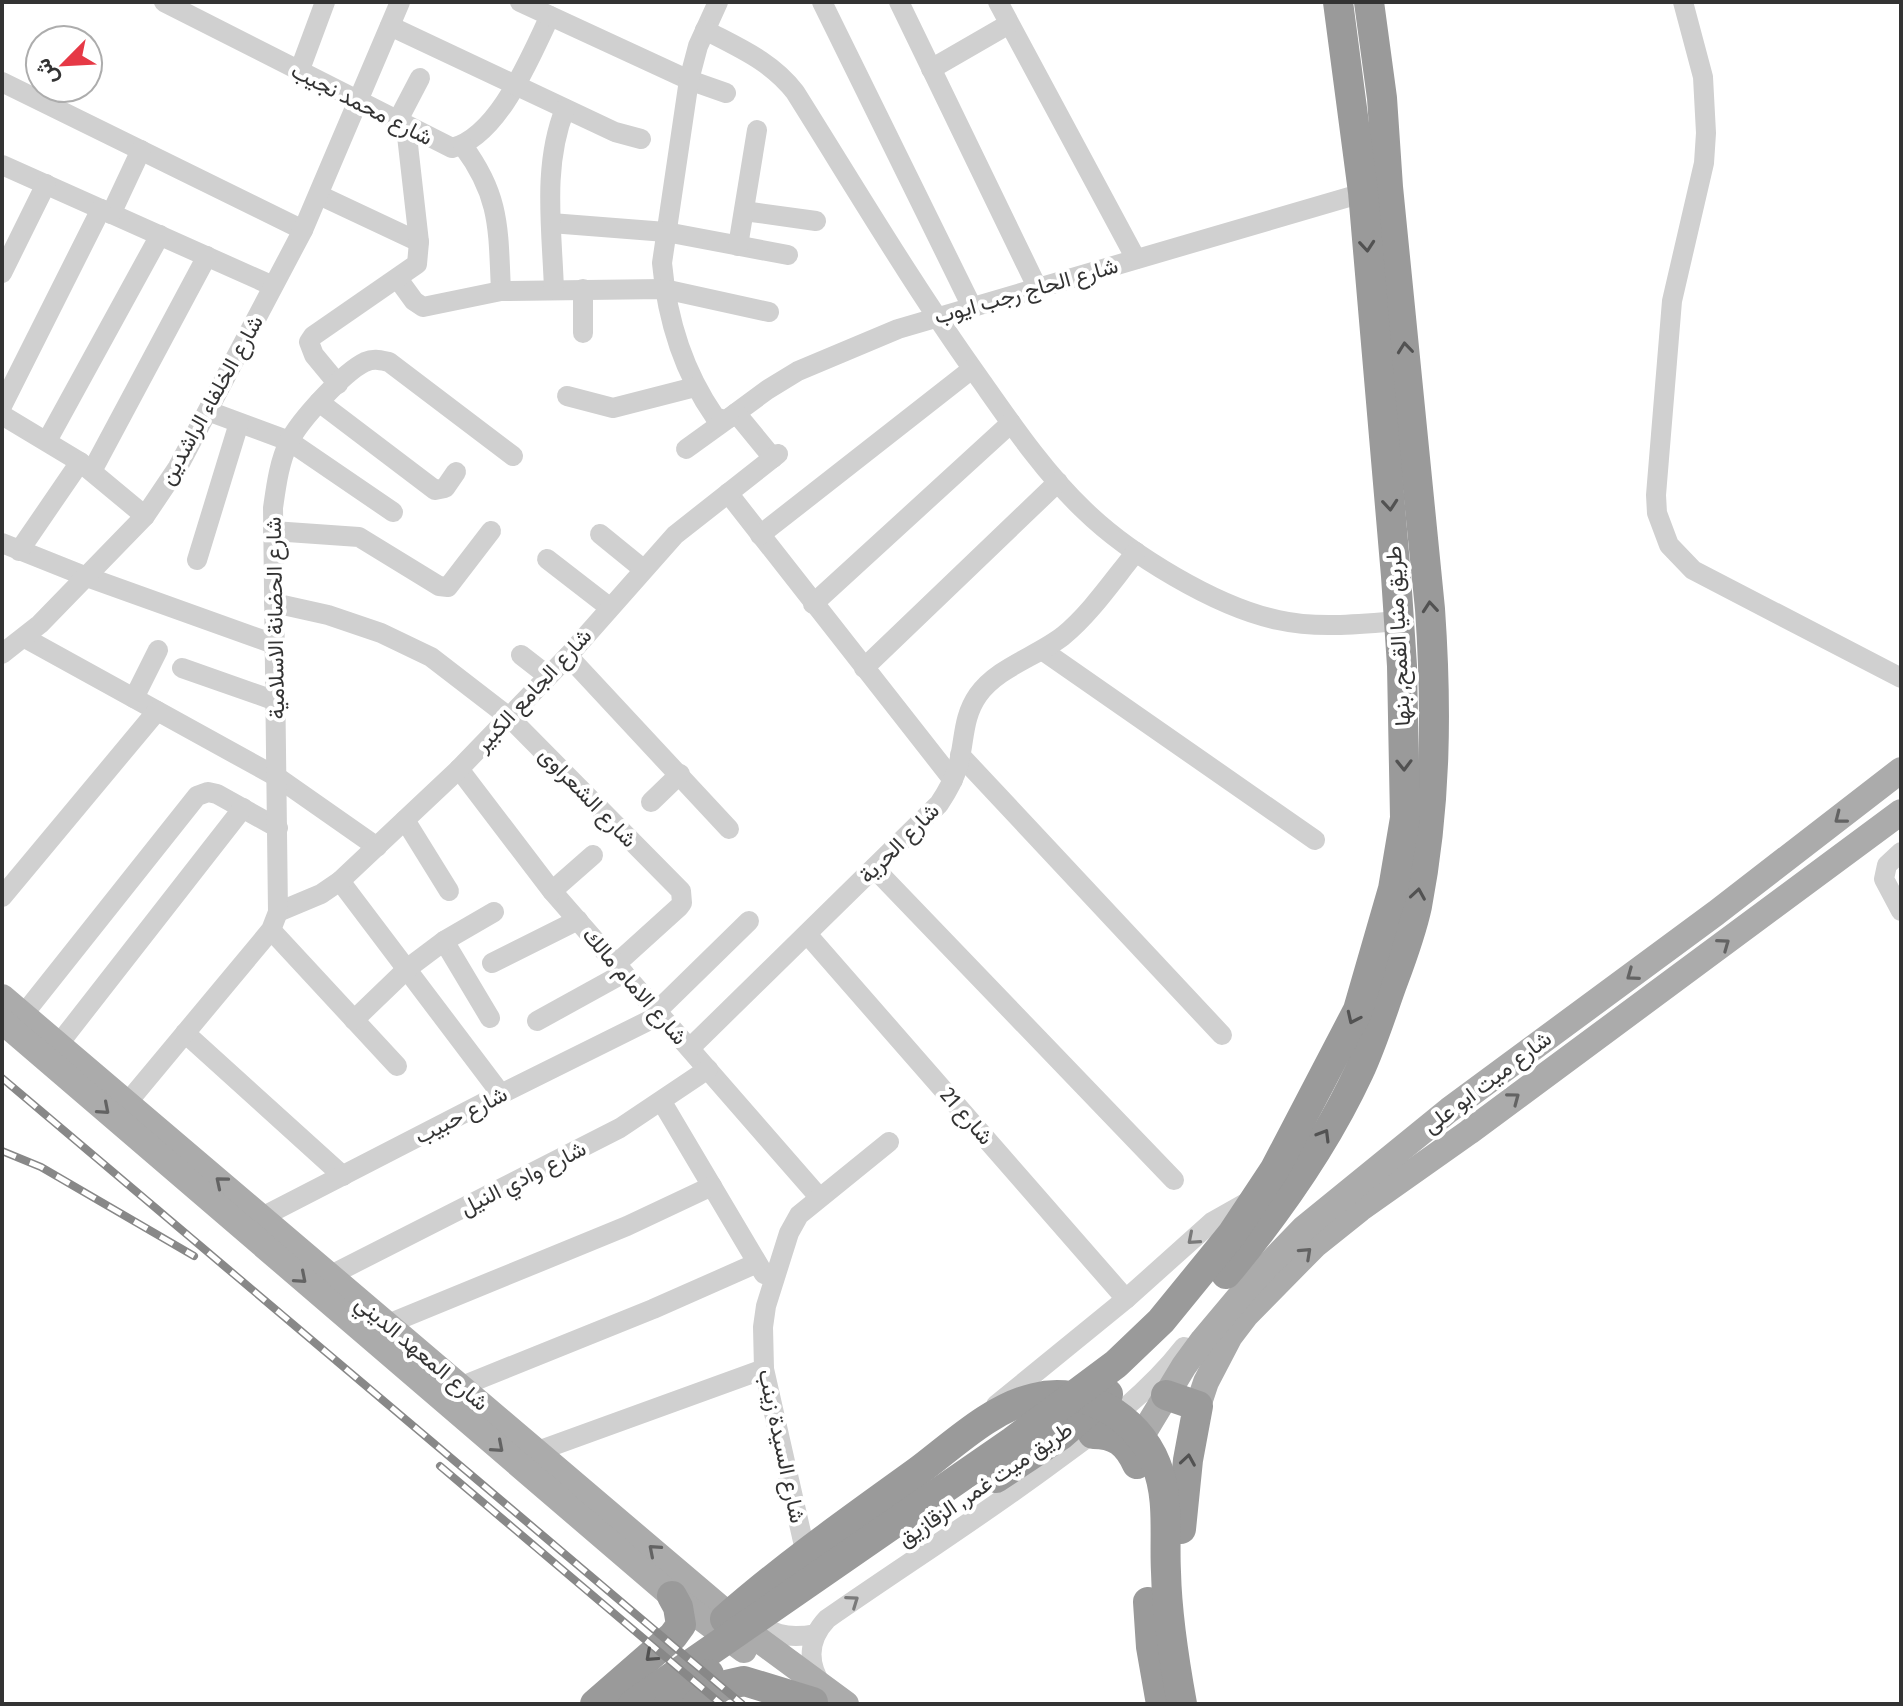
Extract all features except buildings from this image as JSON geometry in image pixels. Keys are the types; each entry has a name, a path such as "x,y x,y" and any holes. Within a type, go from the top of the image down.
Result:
{"highway":[{"name":"طريق منيا القمح, بنها","path":"1267,1224 1302,1171 1358,1073 1374,1037 1413,920 1431,811 1435,740 1434,668 1417,459 1375,190 1351,101 1338,2"},
{"name":"طريق منيا القمح, بنها","path":"1232,1234 1275,1169 1358,1010 1393,889 1405,818 1402,666 1375,190 1382,98 1369,2"},
{"path":"1351,101 1382,98"},
{"path":"1402,666 1434,668"},
{"name":"طريق ميت غمر, الزقازيق","path":"648,1702 744,1647 1061,1435 1173,1335 1267,1224"},
{"name":"طريق ميت غمر, الزقازيق","path":"648,1702 1088,1387 1161,1321 1232,1234"},
{"path":"648,1702 681,1657 751,1595 992,1417 1030,1398 1059,1395 1087,1399 1110,1409 1138,1434 1157,1467 1164,1498 1169,1618 1182,1704"},
{"path":"1166,1395 1198,1406 1188,1460 1180,1547 1184,1634 1197,1704"},
{"path":"1093,1434 1112,1436 1126,1444 1141,1475 1146,1499 1148,1615 1161,1704"},
{"path":"595,1704 673,1636 681,1625 678,1607 684,1591"},
{"path":"697,1704 722,1686 744,1681 817,1697"}],"main road":[{"name":"شارع ميت ابو على","path":"1132,1452 1210,1331 1304,1228 1449,1110 1716,913 1901,770"},
{"name":"شارع ميت ابو على","path":"1198,1406 1217,1358 1246,1315 1336,1227 1901,812"},
{"name":"شارع المعهد الديني","path":"2,997 13,1018 684,1591 817,1697 846,1704"},
{"name":"شارع المعهد الديني","path":"13,1018 58,1045 462,1386 538,1451 684,1591"}],"street":[{"name":"شارع محمد نجيب","path":"164,2 452,148 463,146 497,115 516,86 550,16"},
{"path":"299,72 325,2"},
{"name":"شارع الخلفاء الراشدين","path":"2,654 25,638 145,516 178,467 303,230 400,2"},
{"path":"520,2 689,80 726,93"},
{"path":"718,2 705,30 689,80 662,263 672,323 695,387 715,417 724,420 732,415"},
{"path":"822,2 972,307"},
{"path":"899,2 1037,287"},
{"path":"998,2 1136,259"},
{"path":"1683,2 1703,77 1706,133 1704,163 1672,301 1656,495 1662,529 1680,559 1693,570 1901,678"},
{"path":"931,69 1009,24"},
{"path":"390,26 615,132 641,139"},
{"path":"705,30 765,61 781,74 936,318 1011,423 1085,511 1136,552 1189,585 1277,620 1327,626 1399,621"},
{"path":"338,384 314,355 309,342 313,336 417,264 419,242 402,125 420,78"},
{"path":"2,82 303,230"},
{"path":"554,290 550,163 555,136 565,109"},
{"path":"738,246 757,130"},
{"path":"463,146 479,167 491,191 497,217 501,291"},
{"path":"2,406 141,150"},
{"path":"2,165 273,286"},
{"path":"2,273 46,184"},
{"name":"شارع الحاج رجب ايوب","path":"686,449 767,390 830,355 898,329 1375,190"},
{"path":"319,195 419,242"},
{"path":"744,211 816,221"},
{"path":"551,223 666,232 788,255"},
{"path":"47,441 160,235"},
{"path":"207,256 86,466 11,547 274,644"},
{"path":"398,279 414,301 423,307 501,291 664,289 769,312"},
{"path":"583,289 583,333"},
{"name":"شارع الحضانة الاسلامية","path":"275,921 278,828 273,531 276,483 289,441 319,402 338,384 366,362 377,359 389,362 513,456"},
{"path":"760,535 972,369"},
{"path":"567,396 613,408 695,387"},
{"path":"319,402 435,490 445,488 456,472"},
{"path":"208,411 289,441 393,512"},
{"path":"2,415 86,466 145,516"},
{"name":"شارع الجامع الكبير","path":"127,1103 275,921 340,881 377,847 459,769 568,656 675,535 775,456 732,415"},
{"path":"197,560 239,423"},
{"path":"813,604 1011,423"},
{"path":"864,668 1058,482"},
{"path":"728,493 953,780"},
{"path":"273,531 359,537 439,586 448,587 454,584 491,531"},
{"path":"600,534 643,569"},
{"name":"شارع الحرية","path":"690,1048 939,804 953,780 966,717 978,694 996,676 1042,650 1077,624 1136,552"},
{"path":"547,559 609,607"},
{"name":"شارع الشعراوى","path":"274,603 328,615 431,657 509,717 681,891 682,903 679,907 620,968"},
{"path":"25,638 277,777 377,847"},
{"path":"134,698 158,650"},
{"path":"1042,650 1315,840"},
{"path":"521,655 548,676"},
{"path":"568,656 729,829"},
{"path":"182,668 276,701"},
{"path":"2,897 157,711"},
{"path":"960,755 1222,1035"},
{"name":"شارع الامام مالك","path":"459,769 552,891 819,1197"},
{"path":"651,802 680,774"},
{"path":"13,1018 197,796 208,792 217,794 278,828"},
{"path":"58,1045 243,808"},
{"path":"405,820 449,891"},
{"path":"1901,852 1887,865 1884,879 1901,911"},
{"path":"552,891 593,855"},
{"path":"874,868 1174,1180"},
{"path":"340,881 501,1094"},
{"path":"354,1020 408,968 444,941 494,912"},
{"path":"492,963 578,920"},
{"path":"275,921 354,1020 397,1066"},
{"name":"شارع حبيب","path":"262,1217 659,1013 749,921"},
{"name":"شارع 21","path":"807,934 1126,1299"},
{"path":"444,941 490,1018"},
{"path":"537,1021 620,968"},
{"path":"185,1033 343,1176"},
{"name":"شارع وادي النيل","path":"331,1275 576,1151 662,1102 708,1069"},
{"path":"662,1102 771,1286"},
{"name":"شارع السيدة زينب","path":"807,1559 764,1369 763,1327 771,1286 793,1224 806,1208 889,1142"},
{"path":"817,1697 811,1658 816,1634 827,1619 1014,1492 1093,1434 1148,1388 1169,1367 1260,1248 1293,1211 1302,1171"},
{"path":"388,1324 627,1226 712,1186"},
{"path":"684,1591 715,1593 742,1590 807,1559 1126,1299 1212,1222 1258,1196"},
{"path":"462,1386 653,1309 757,1263"},
{"path":"538,1451 764,1369"},
{"path":"742,1590 749,1611 763,1627 782,1636 816,1634"}],"railway":[{"path":"2,1078 742,1704"},
{"path":"2,1151 41,1167 194,1256"},
{"path":"440,1466 721,1704"}]}
